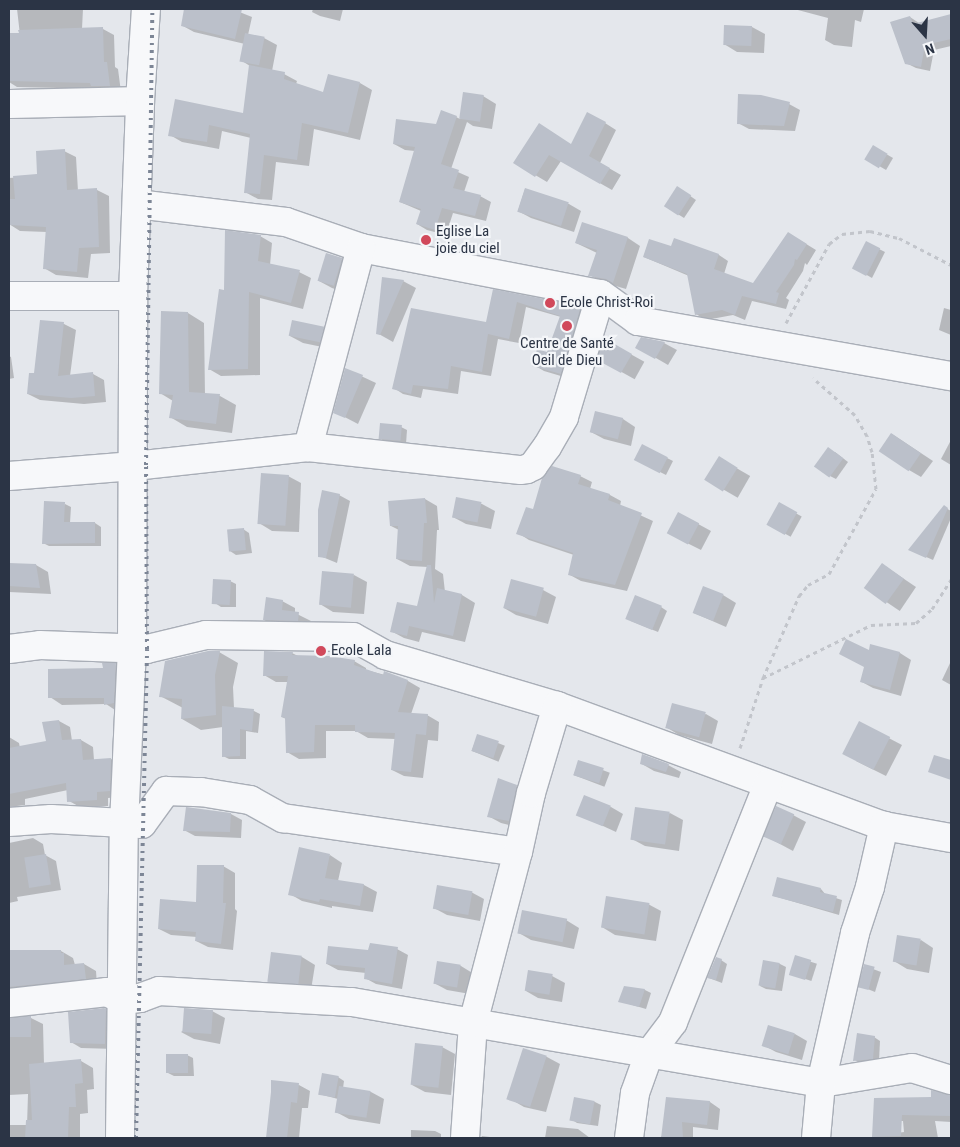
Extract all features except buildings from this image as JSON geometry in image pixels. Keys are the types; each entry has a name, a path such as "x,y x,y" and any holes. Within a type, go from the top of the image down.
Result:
{"street":[{"path":"120,1138 124,824 132,648 133,296 140,101 146,9"},
{"path":"9,104 140,101"},
{"path":"137,204 286,222 361,248 601,294 638,321 951,376"},
{"path":"308,447 361,248"},
{"path":"9,476 134,466 308,447 521,470 533,466 555,435 564,417 601,294"},
{"path":"9,296 133,296"},
{"path":"9,649 40,645 147,649 206,635 353,637 385,655 557,706 734,769 768,784 884,826 951,838"},
{"path":"465,1138 473,1023 518,852 531,793 557,706"},
{"path":"629,1138 635,1093 649,1054 673,1022 768,784"},
{"path":"9,822 51,819 142,824 166,791 201,792 250,800 283,818 518,852"},
{"path":"816,1138 820,1082 855,933 870,886 884,826"},
{"path":"9,1002 107,992 122,1000 140,998 159,991 352,1002 820,1082 912,1068 951,1080"}],"path":[{"path":"776,346 809,277 829,244 842,234 870,231 899,238 951,265"},
{"path":"734,769 763,678 799,596 808,585 829,574 876,490 872,452 867,436 855,415 810,376"},
{"path":"763,678 871,625 916,623 932,610 951,580"}],"railway":[{"path":"136,1138 147,649 146,465 152,9"}],"place":[{"name":"Eglise La joie du ciel","path":"426,240"},
{"name":"Ecole Christ-Roi","path":"550,303"},
{"name":"Centre de Santé Oeil de Dieu","path":"567,326"},
{"name":"Ecole Lala","path":"321,651"}]}
